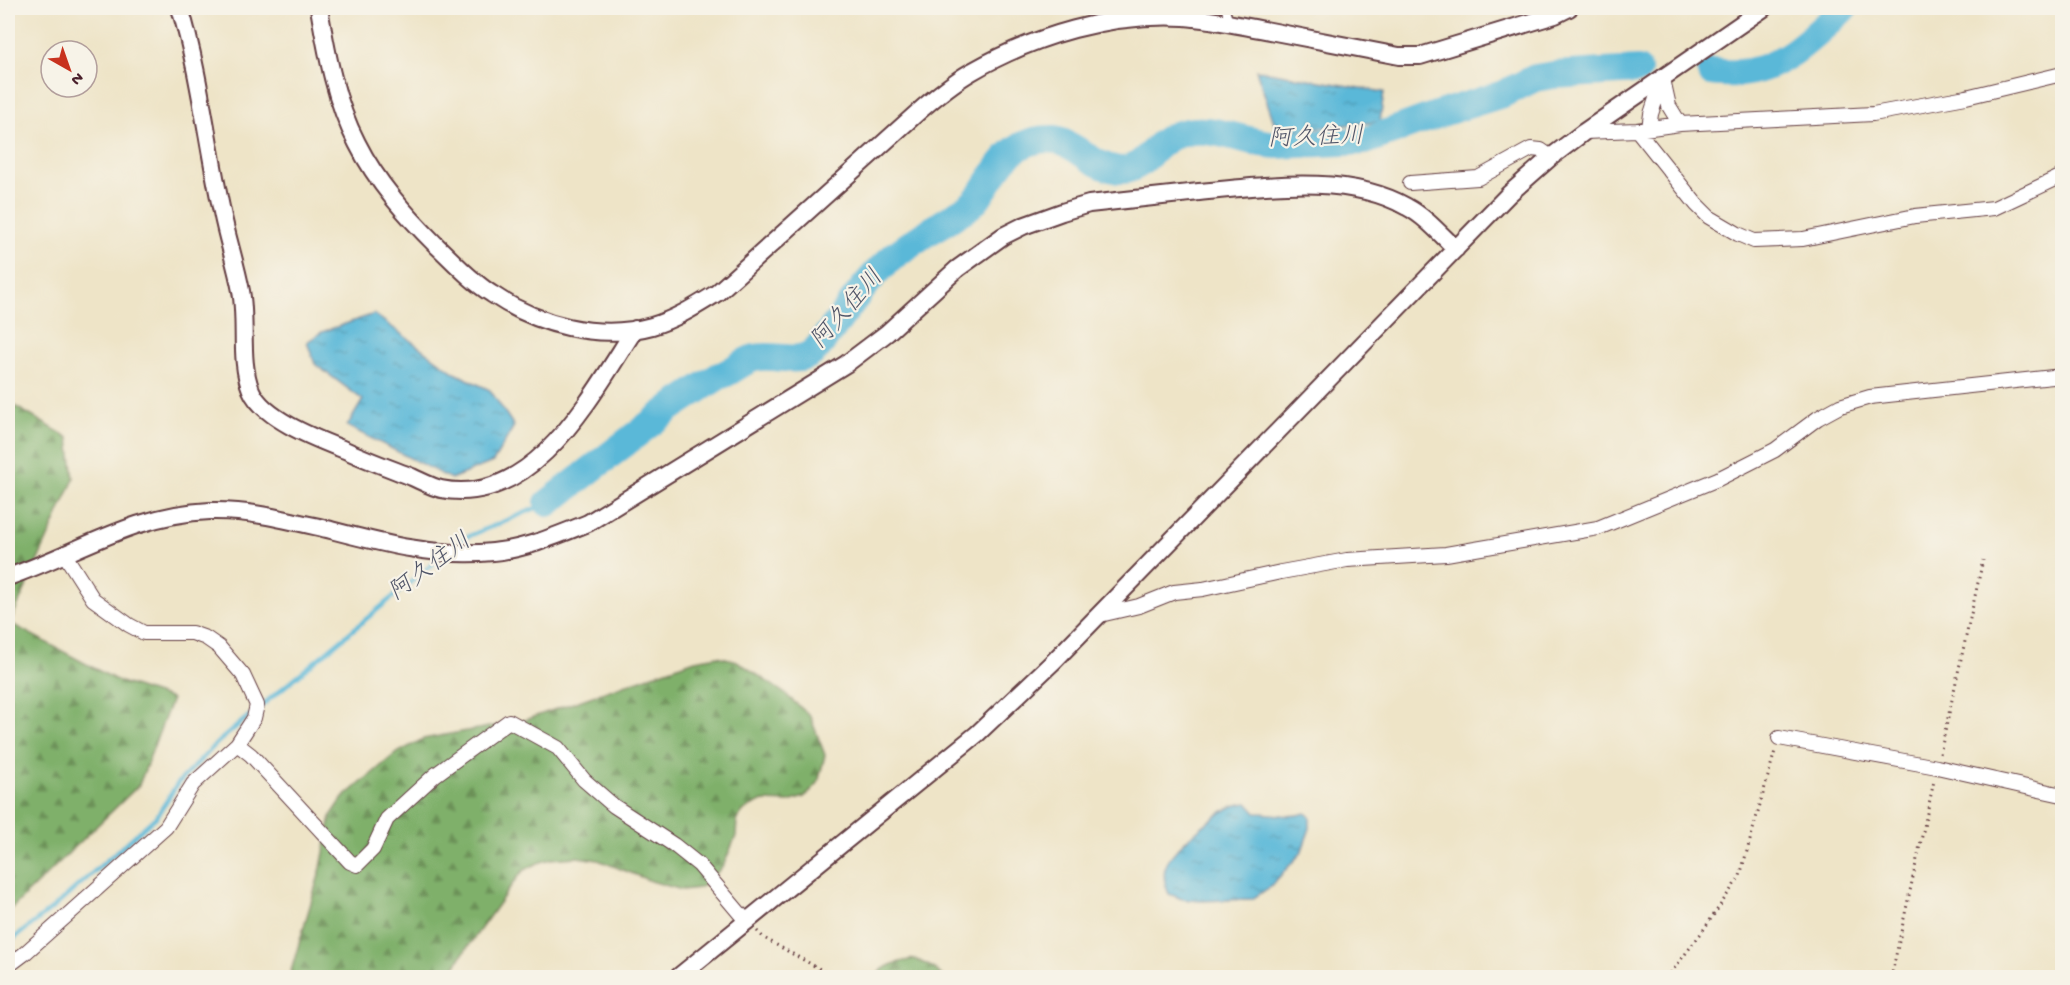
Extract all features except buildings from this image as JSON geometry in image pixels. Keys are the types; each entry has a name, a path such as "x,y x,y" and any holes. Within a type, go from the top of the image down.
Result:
{"street":[{"path":"180,8 193,58 222,212 242,293 247,372 252,391 269,412 299,430 441,489 489,488 511,479 546,451 573,423 635,329"},
{"path":"319,8 335,87 356,141 375,175 406,215 489,293 535,318 586,330 635,329 670,319 717,293 917,113 970,73 1038,40 1106,22 1228,15 1399,56 1420,56 1555,15 1569,8"},
{"path":"677,978 977,734 1054,662 1509,194 1584,132 1764,8"},
{"path":"1584,132 1643,129 1680,124 1873,114 1966,97 2062,74"},
{"path":"1663,77 1669,106 1680,124"},
{"path":"1643,129 1651,114 1663,77"},
{"path":"1643,129 1696,204 1709,217 1754,241 1803,238 1915,216 1994,208 2062,176"},
{"path":"1410,183 1478,177 1531,149 1541,150 1551,157"},
{"path":"8,577 141,522 176,514 210,511 258,513 422,551 465,554 494,552 517,548 556,536 588,522 846,364 887,333 957,269 1003,236 1023,226 1089,204 1275,186 1319,184 1378,195 1409,207 1456,249"},
{"path":"1100,615 1139,606 1174,592 1203,589 1336,562 1446,554 1598,528 1718,479 1775,450 1818,418 1840,406 1870,397 2062,376"},
{"path":"8,966 166,827 193,784 237,744 254,718 257,705 243,675 219,647 206,638 192,633 144,633 129,625 93,599 65,555"},
{"path":"237,744 251,755 350,861 357,865 373,849 387,819 435,775 509,721 558,748 584,780 615,806 691,858 747,922"},
{"path":"1779,738 1937,767 2062,795"}],"path":[{"path":"1891,978 1983,560"},
{"path":"1667,978 1740,876 1779,738"},
{"path":"747,922 764,938 837,978"}],"green space":[{"path":"8,402 69,438 74,479 10,623 118,681 172,699 139,785 8,912"},
{"path":"718,656 737,661 784,693 810,716 825,755 818,783 804,797 789,802 763,801 744,810 737,819 736,836 723,866 710,880 699,888 682,890 651,881 598,860 577,857 551,859 523,871 516,879 449,977 289,978 321,868 331,816 343,798 395,754 423,739 522,721 695,660"},
{"path":"915,959 934,968 943,977 875,977 887,966"}],"water":[{"path":"1256,70 1384,92 1380,122 1277,131"},
{"path":"374,314 455,373 490,390 514,426 493,462 451,479 347,426 363,400 315,364 307,342 322,332"},
{"path":"1247,803 1256,813 1287,816 1306,813 1310,817 1310,828 1301,853 1270,887 1252,899 1200,901 1182,899 1169,894 1164,875 1171,856 1195,832 1222,812"}],"waterway":[{"name":"阿久住川","path":"1711,72 1739,73 1769,66 1809,40 1844,8"},
{"name":"阿久住川","path":"548,503 673,406 719,376 755,358 792,359 812,353 885,264 909,245 971,205 1008,156 1023,145 1052,139 1074,148 1106,167 1127,170 1141,163 1164,141 1184,132 1211,132 1277,145 1365,141 1503,94 1535,78 1638,70"},
{"name":"阿久住川","path":"452,548 462,539 548,503"},
{"name":"阿久住川","path":"260,707 441,557"},
{"name":"阿久住川","path":"8,943 53,908 157,816 178,783 218,742 249,716"}]}
